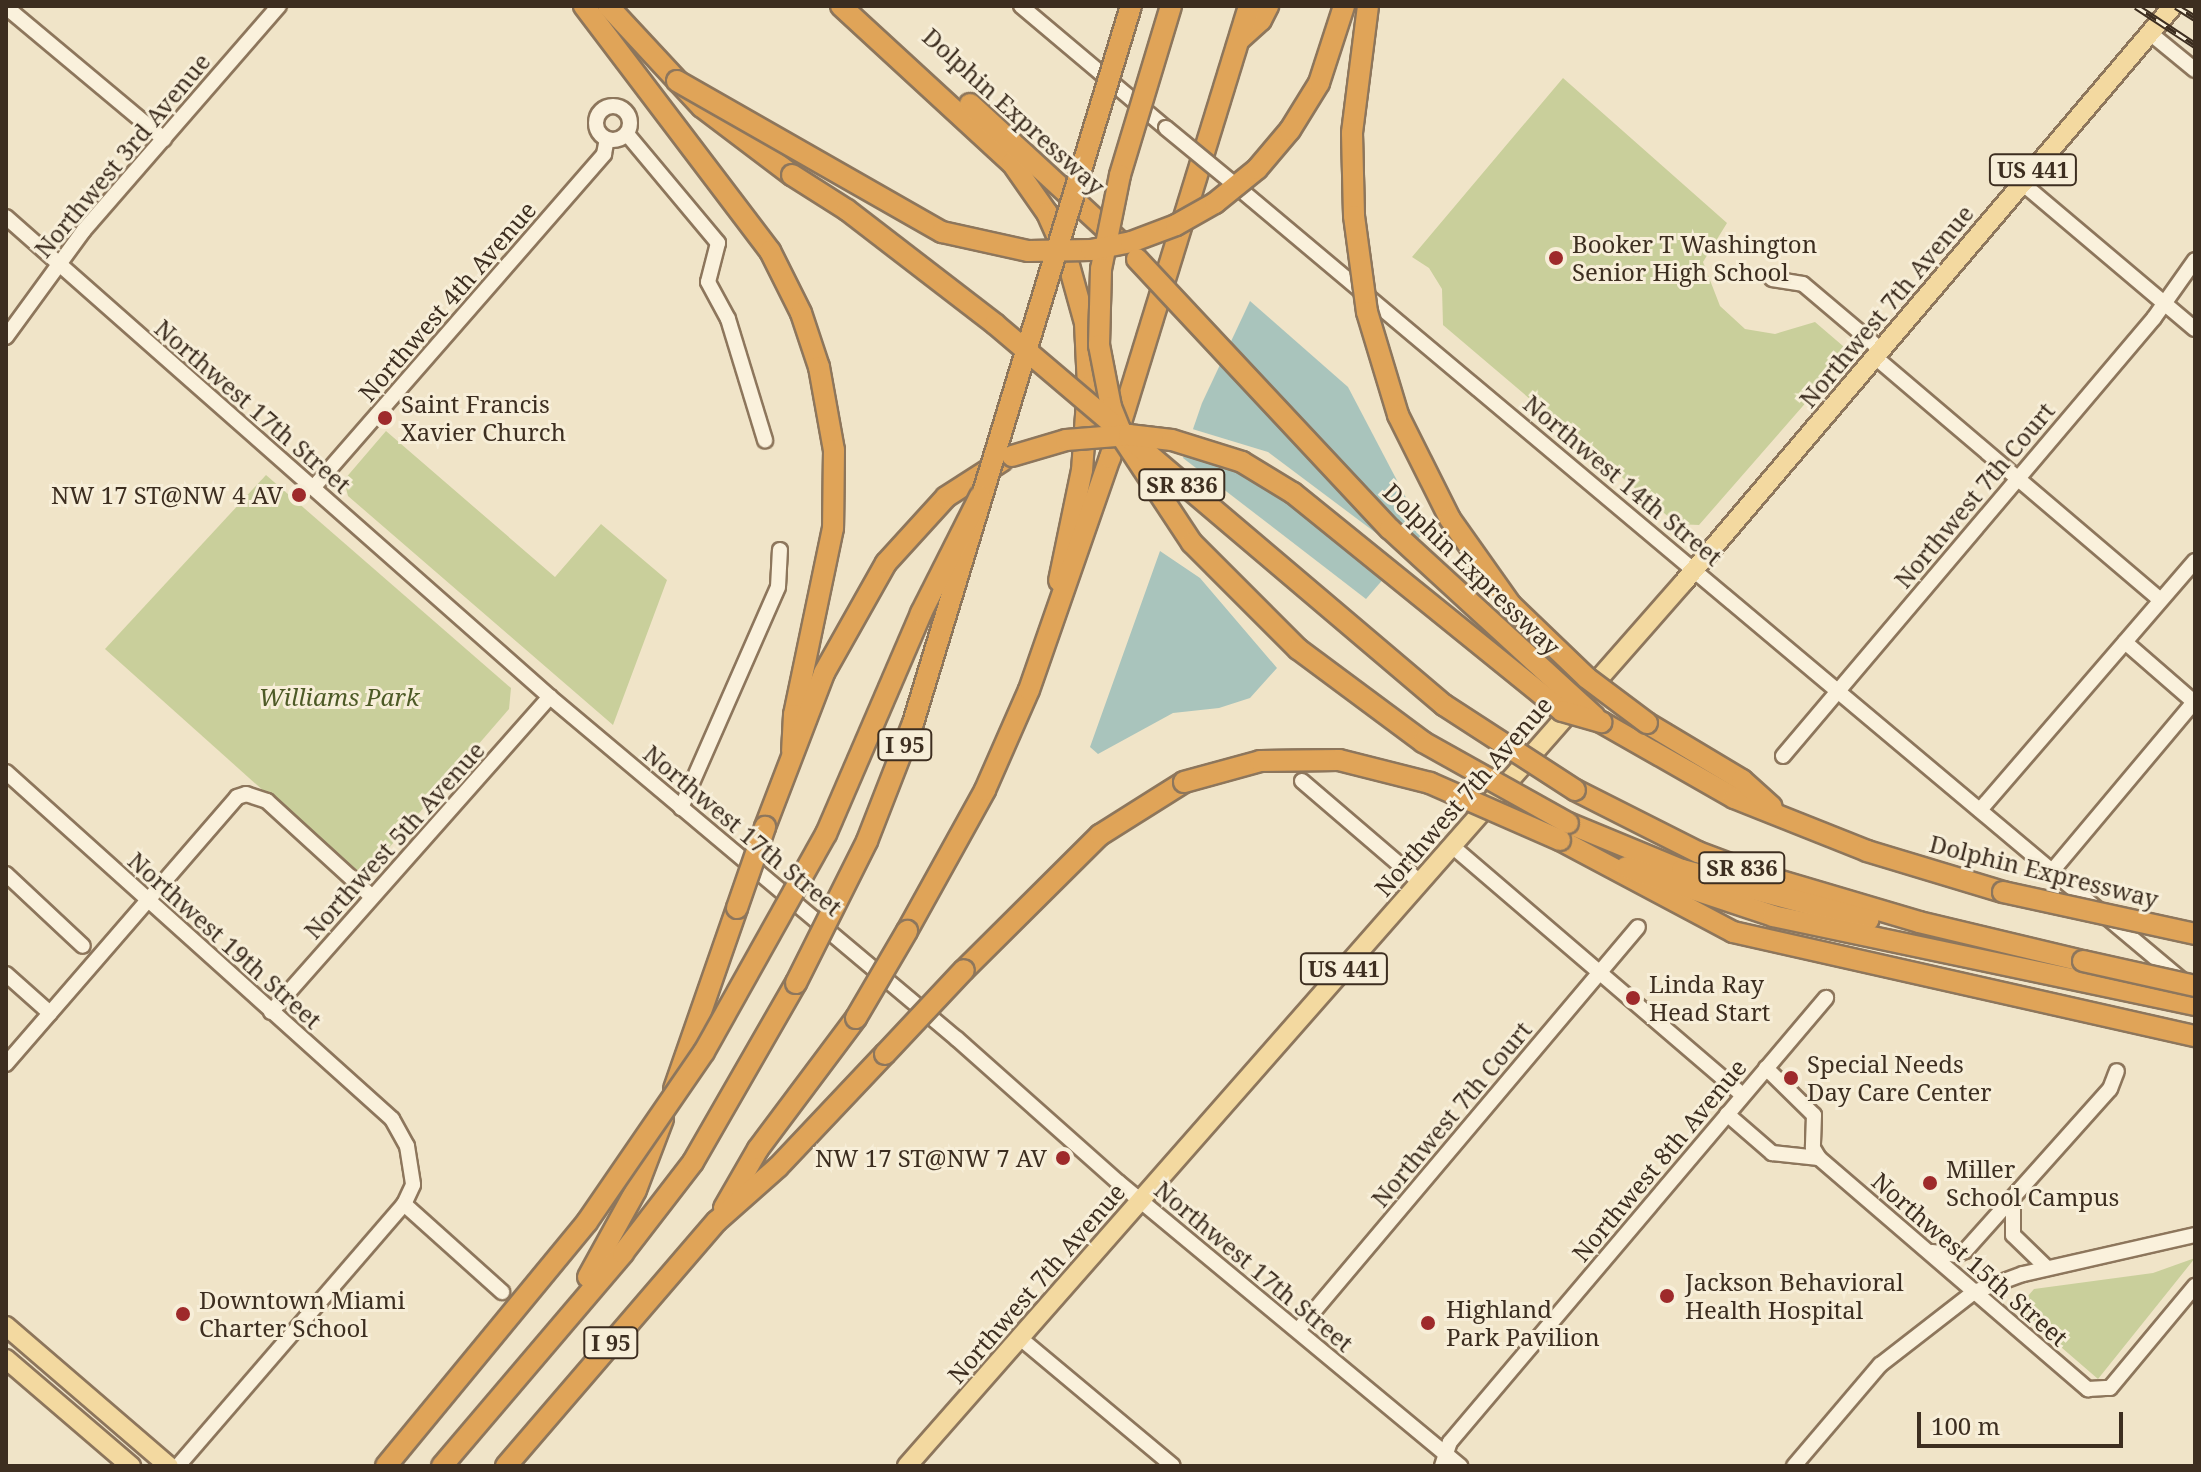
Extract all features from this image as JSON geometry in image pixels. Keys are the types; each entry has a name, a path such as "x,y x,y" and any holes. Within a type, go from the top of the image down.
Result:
{"highway":[{"path":"584,6 770,251 801,313 819,367 834,450 833,528 794,715 792,751"},
{"path":"608,6 677,81 942,232 1028,251 1091,250 1131,242 1176,225 1215,203 1257,169 1290,130 1319,83 1344,6"},
{"path":"841,6 1012,163 1047,213 1067,258 1085,323 1088,387 1082,470 1058,570 1062,601"},
{"name":"Dolphin Expressway","path":"858,6 1137,259 1390,529 1601,722 1632,744 1734,798 1867,851 2003,892 2195,934"},
{"name":"I 95","path":"442,1466 558,1325 623,1253 693,1162 796,983 885,800 921,698 1131,6"},
{"path":"1171,6 1120,175 1101,269 1099,345 1111,407 1124,440 1199,552 1298,649 1423,742 1733,932 2195,1036"},
{"name":"I 95","path":"506,1466 717,1221 758,1149 856,1018 985,790 1062,601 1249,6"},
{"path":"1240,39 1261,20 1268,6"},
{"path":"1368,6 1352,133 1354,216 1367,312 1398,415 1450,519 1511,605 1587,678 1647,723 1742,780 1784,818"},
{"name":"SR 836","path":"677,81 733,133 858,218 995,324 1444,705 1575,790 1698,852 1919,922 2195,988"},
{"path":"558,1325 636,1190 792,751 838,643 886,563 946,497 1012,456 1097,435 1172,440 1221,453 1270,477 1562,711 1601,722"},
{"path":"386,1466 587,1222 711,1041 826,834 921,613 980,496"},
{"path":"717,1221 778,1167 964,970 1100,835 1184,782 1260,761 1339,760 1430,783 1733,887 1891,925 1919,922"},
{"path":"1564,831 1677,887 1761,913 2195,1005"}],"main road":[{"name":"Northwest 7th Avenue","path":"907,1466 1696,569 2173,6"},
{"path":"6,1326 169,1466"},
{"path":"6,1359 131,1466"}],"street":[{"path":"255,6 274,12"},
{"name":"Northwest 14th Street","path":"1021,6 2195,988"},
{"path":"6,7 164,139"},
{"name":"Northwest 3rd Avenue","path":"6,337 58,262 274,12"},
{"path":"2150,33 2195,70"},
{"path":"627,134 607,139 598,131 597,119 611,106 627,112 627,134 718,243 708,282 728,319 765,440"},
{"name":"Northwest 4th Avenue","path":"313,488 604,154 607,139"},
{"path":"2022,183 2195,329"},
{"name":"Northwest 17th Street","path":"6,217 550,697 1298,1330 1444,1461 1460,1466"},
{"name":"Northwest 7th Court","path":"1783,756 2195,260"},
{"path":"1772,279 1803,284 2017,478 2161,600"},
{"path":"681,808 778,587 780,550"},
{"path":"1980,810 2161,600 2193,569"},
{"path":"2053,870 2195,702 2125,642"},
{"name":"Northwest 5th Avenue","path":"271,1012 550,697"},
{"name":"Northwest 19th Street","path":"6,772 392,1119 407,1146 413,1185 404,1204"},
{"path":"1302,781 1420,882"},
{"path":"6,1064 237,797 246,794 267,801 372,897"},
{"path":"1452,846 1743,1095"},
{"path":"6,874 83,946"},
{"name":"Northwest 7th Court","path":"1298,1330 1638,927"},
{"path":"6,974 50,1013"},
{"name":"Northwest 8th Avenue","path":"1444,1461 1450,1442 1826,998"},
{"path":"1766,1068 1814,1115 1813,1148 1819,1158"},
{"path":"1929,1251 1956,1255 1965,1251 2110,1089 2117,1071"},
{"path":"1727,1114 1772,1153 1819,1158"},
{"name":"Northwest 15th Street","path":"1819,1158 2093,1390 2110,1388 2195,1286"},
{"path":"2013,1199 2013,1235 2047,1268"},
{"path":"178,1466 404,1204 502,1292"},
{"path":"1794,1466 1880,1365 1974,1292 2047,1268 2149,1249 2195,1235"},
{"path":"1020,1338 1173,1466"}],"green space":[{"path":"1563,78 1727,223 1703,262 1720,306 1745,329 1775,334 1815,322 1850,352 1699,525 1677,524 1443,325 1442,289 1429,268 1412,257"},
{"path":"386,431 555,577 601,524 667,580 613,725 348,496 344,480"},
{"name":"Williams Park","path":"266,475 511,688 509,709 362,879 105,649"},
{"path":"2195,1258 2098,1379 2025,1316 2021,1304 2034,1289 2153,1273"}],"water":[{"path":"1250,301 1348,387 1424,532 1366,599 1183,458 1202,403"},
{"path":"1160,551 1200,578 1277,668 1250,698 1219,708 1173,713 1098,754 1090,747"}],"pier":[{"path":"1228,338 1381,507 1420,543 1386,582 1275,492 1228,468 1181,454 1189,428 1268,452 1388,542 1219,357"}],"railway":[{"path":"2136,6 2195,45"},
{"path":"2176,6 2195,18"}],"place":[{"name":"Booker T Washington Senior High School","path":"1556,258"},
{"name":"Saint Francis Xavier Church","path":"385,418"},
{"name":"NW 17 ST@NW 4 AV","path":"299,495"},
{"name":"Linda Ray Head Start","path":"1633,998"},
{"name":"Special Needs Day Care Center","path":"1791,1078"},
{"name":"NW 17 ST@NW 7 AV","path":"1063,1158"},
{"name":"Miller School Campus","path":"1930,1183"},
{"name":"Jackson Behavioral Health Hospital","path":"1667,1296"},
{"name":"Downtown Miami Charter School","path":"183,1314"},
{"name":"Highland Park Pavilion","path":"1428,1323"}]}
